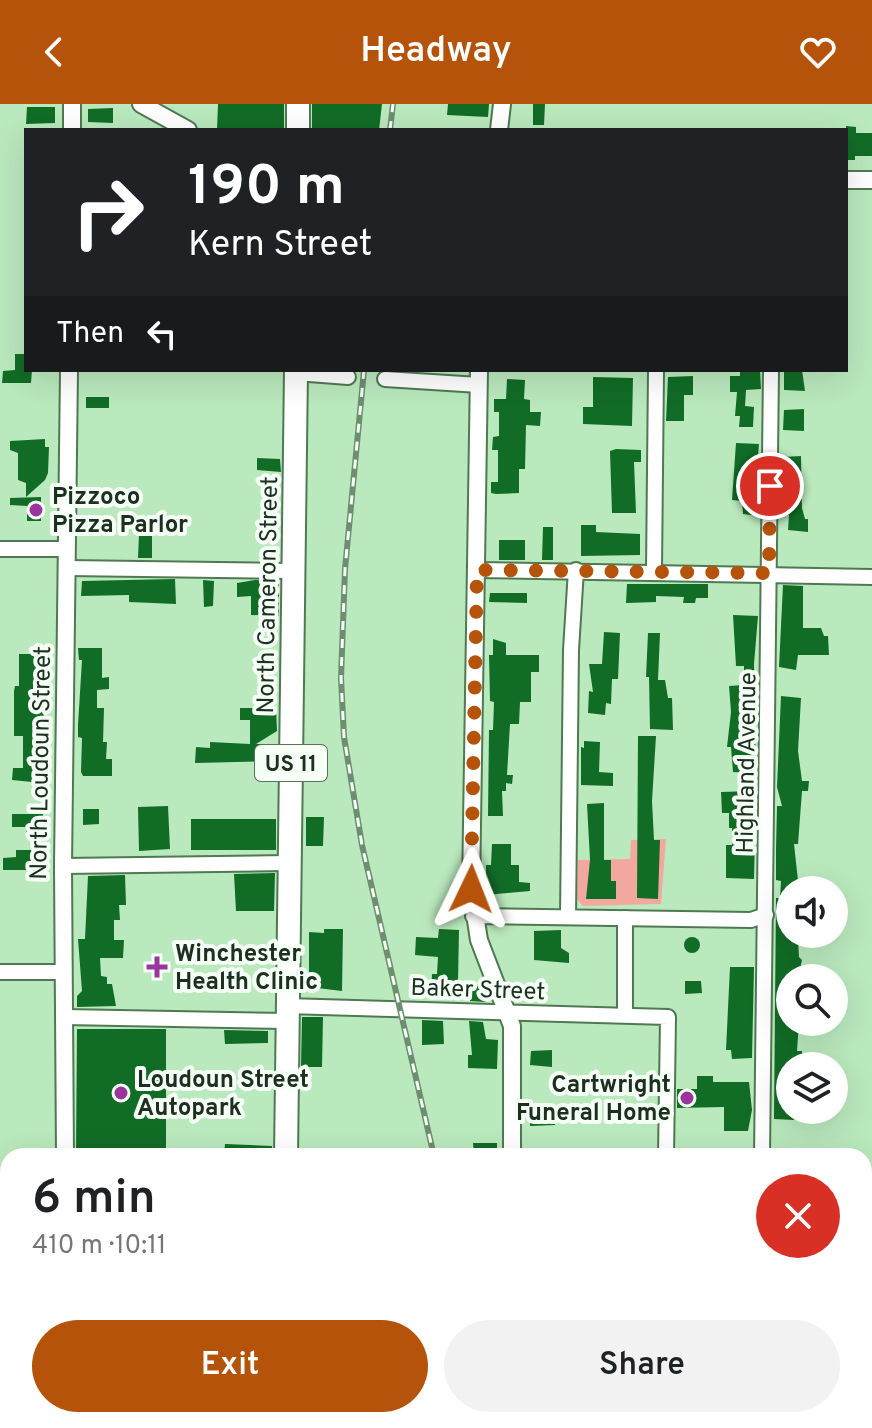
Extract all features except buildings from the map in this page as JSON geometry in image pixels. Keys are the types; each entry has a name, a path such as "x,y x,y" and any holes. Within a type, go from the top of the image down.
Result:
{"main road":[{"path":"298,104 298,128"},
{"name":"North Cameron Street","path":"286,1148 296,372"}],"street":[{"path":"72,104 72,128"},
{"path":"141,104 184,128"},
{"path":"499,128 502,104"},
{"path":"848,180 872,180"},
{"name":"North Loudoun Street","path":"65,1148 63,866 69,372"},
{"path":"296,372 348,377"},
{"path":"654,571 656,372"},
{"name":"Highland Avenue","path":"762,1148 771,372"},
{"path":"385,379 479,378 471,889 473,916 507,1013 514,1043 512,1148"},
{"path":"0,549 67,549"},
{"path":"66,568 295,571"},
{"path":"477,570 872,577"},
{"path":"568,917 571,650 576,570"},
{"path":"63,866 288,863"},
{"path":"473,916 751,920 766,915"},
{"path":"625,918 625,1015"},
{"path":"0,972 64,972"},
{"name":"Baker Street","path":"64,1017 507,1013 668,1017 666,1148"}],"shaded area":[{"path":"666,839 661,904 583,906 577,899 578,860 630,859 631,840"}],"railway":[{"path":"390,128 393,104"},
{"path":"364,372 345,569 341,678 344,737 362,845 432,1148"}],"place":[{"name":"Pizzoco Pizza Parlor","path":"36,510"},
{"name":"Winchester Health Clinic","path":"157,967"},
{"name":"Loudoun Street Autopark","path":"121,1093"},
{"name":"Cartwright Funeral Home","path":"687,1098"}],"route":[{"path":"471,889 477,570 769,573 770,486"}]}
